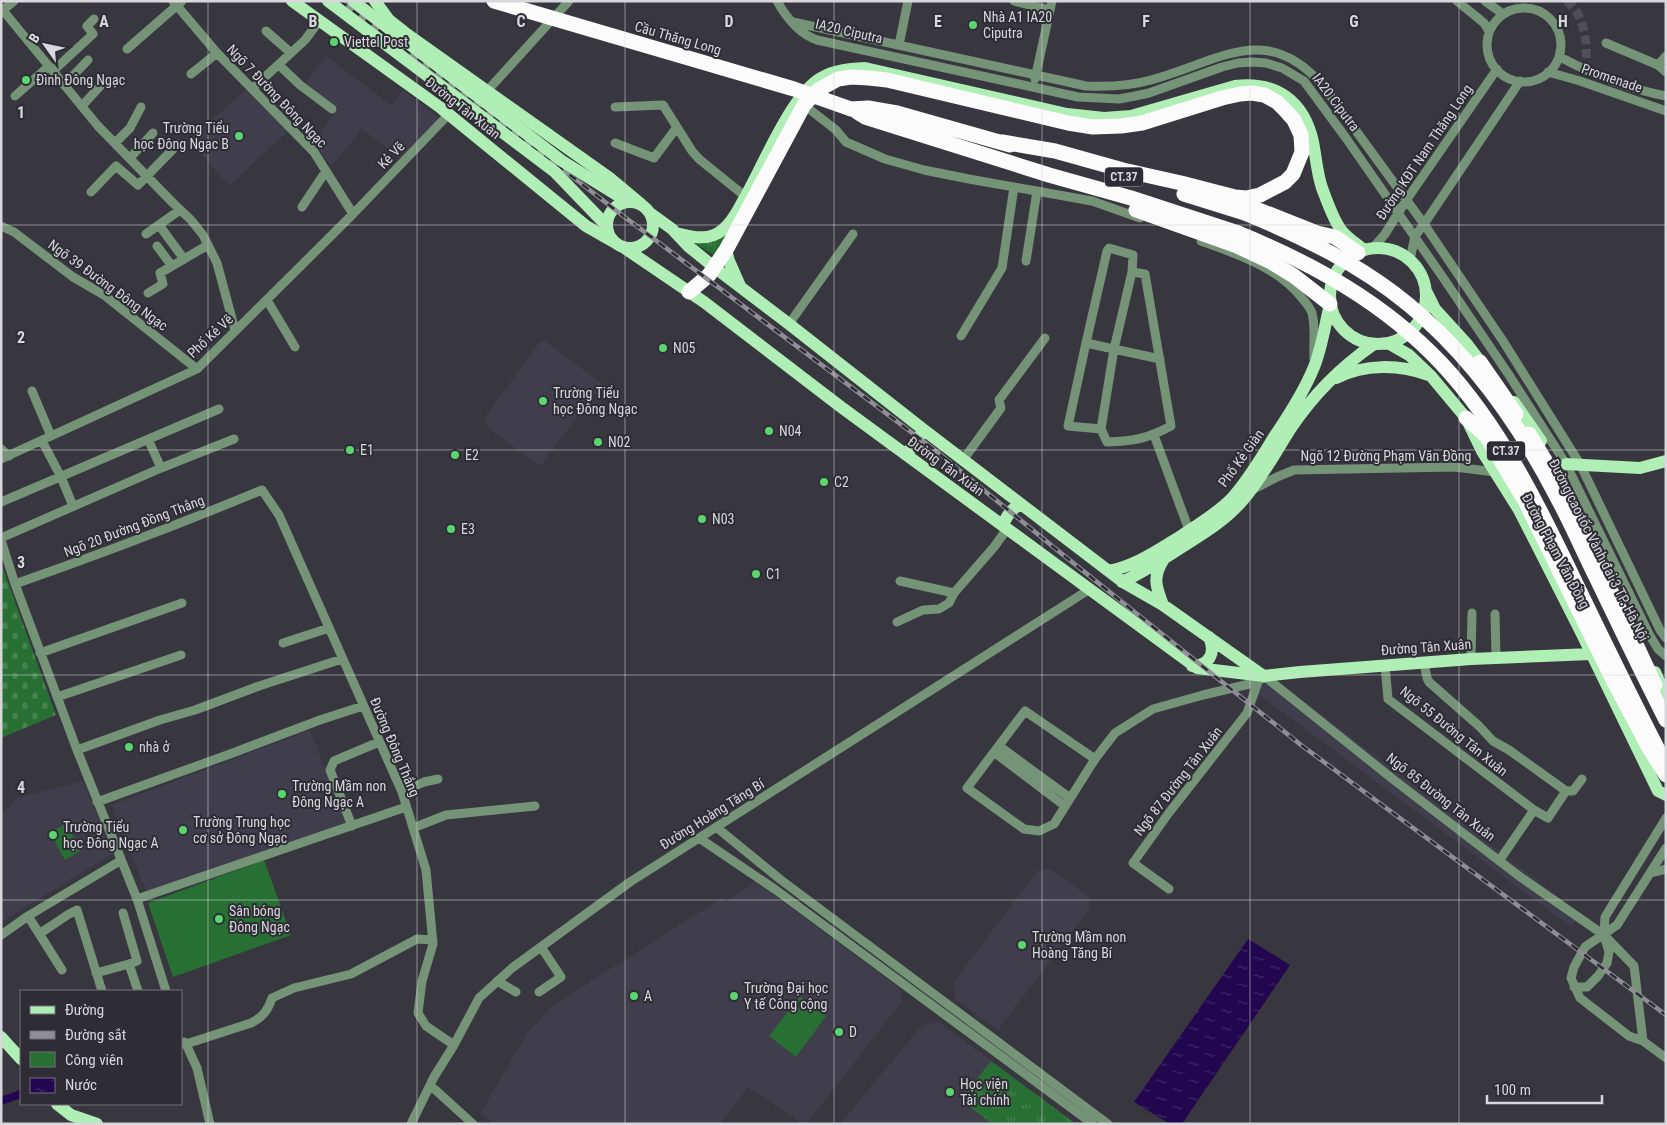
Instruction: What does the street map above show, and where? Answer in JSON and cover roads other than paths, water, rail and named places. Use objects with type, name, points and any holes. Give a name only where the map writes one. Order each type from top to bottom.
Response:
[{"type":"highway","name":"Cầu Thăng Long","points":[[494,1],[794,89],[851,109],[864,117],[1049,175]]},
{"type":"highway","points":[[689,292],[703,281],[726,250],[804,105],[818,90],[838,79],[852,77],[887,80],[1068,123],[1093,127],[1142,123],[1240,94],[1252,93],[1264,95],[1277,102],[1294,120],[1301,135],[1302,152],[1293,174],[1285,182],[1260,195],[1246,198],[1123,170],[1055,151],[1002,142]]},
{"type":"highway","name":"Cầu Thăng Long","points":[[851,109],[868,108],[897,113],[1002,142]]},
{"type":"highway","name":"Đường cao tốc Vành đai 3 TP. Hà Nội","points":[[1002,142],[1180,192],[1246,213],[1344,259],[1410,306],[1436,329],[1484,383],[1525,442],[1558,499],[1666,721]]},
{"type":"highway","points":[[1049,175],[1186,229],[1237,246],[1271,262],[1294,276],[1330,304]]},
{"type":"highway","name":"CT.37","points":[[1049,175],[1131,198],[1238,232],[1276,248],[1323,272],[1373,304],[1430,353],[1457,382],[1487,421],[1524,481],[1666,765]]},
{"type":"highway","points":[[1216,192],[1317,233],[1335,237],[1365,251]]},
{"type":"highway","points":[[1480,362],[1542,454],[1566,495],[1645,661],[1666,710]]},
{"type":"highway","points":[[1466,418],[1486,436],[1525,501],[1552,552],[1612,678],[1666,776]]},
{"type":"main road","name":"Đường Tân Xuân","points":[[292,1],[449,114],[586,226],[619,245],[689,292],[1192,666],[1261,679],[1385,665],[1496,657],[1591,654]]},
{"type":"main road","points":[[328,1],[555,172],[606,225]]},
{"type":"main road","points":[[353,1],[562,161],[628,202],[645,208],[653,225],[650,236],[636,248],[619,245],[608,234],[606,225],[613,209],[622,203],[628,202]]},
{"type":"main road","name":"Đường Tân Xuân","points":[[375,1],[389,20],[408,35],[612,178],[714,268],[1020,504],[1122,582],[1163,605],[1210,637],[1261,679]]},
{"type":"main road","points":[[391,72],[408,35]]},
{"type":"main road","points":[[391,72],[419,43]]},
{"type":"main road","points":[[676,233],[701,237],[714,235],[725,228],[746,197],[800,98],[810,86],[830,74],[843,70],[865,68],[1067,114],[1097,118],[1131,116],[1235,86],[1251,84],[1279,92],[1291,100],[1308,124],[1321,186],[1341,230],[1365,251]]},
{"type":"main road","points":[[1384,248],[1392,250],[1410,260],[1422,278],[1426,291],[1421,317],[1414,328],[1388,343],[1374,344],[1359,341],[1345,332],[1336,320],[1330,304],[1330,290],[1334,277],[1342,265],[1365,251],[1384,248]]},
{"type":"main road","points":[[726,250],[729,261],[742,288]]},
{"type":"main road","name":"Đường Phạm Văn Đồng","points":[[1426,291],[1435,309],[1466,343],[1522,412],[1548,452],[1571,492],[1666,697]]},
{"type":"main road","name":"Phố Kẻ Giàn","points":[[1122,582],[1164,559],[1217,524],[1229,515],[1251,490],[1260,468],[1314,367],[1323,339],[1330,304]]},
{"type":"main road","name":"Đường Phạm Văn Đồng","points":[[1388,343],[1409,355],[1431,376],[1466,418],[1494,472],[1519,510],[1658,791],[1666,795]]},
{"type":"main road","name":"Phố Kẻ Giàn","points":[[1109,571],[1139,561],[1190,530],[1223,506],[1260,468],[1327,383],[1374,344]]},
{"type":"main road","name":"Đường Phạm Văn Đồng","points":[[1480,362],[1498,398],[1537,457],[1560,497],[1666,721]]},
{"type":"main road","points":[[1327,383],[1355,371],[1391,366],[1418,371],[1431,376]]},
{"type":"main road","points":[[1466,418],[1488,432],[1526,496],[1666,771]]},
{"type":"main road","points":[[906,455],[924,430]]},
{"type":"main road","points":[[1566,464],[1640,468],[1666,461]]},
{"type":"main road","points":[[1005,527],[1008,514],[1020,504]]},
{"type":"main road","points":[[1163,605],[1155,580],[1158,568],[1164,559]]},
{"type":"main road","points":[[1192,666],[1202,664],[1210,657],[1213,648],[1210,637]]},
{"type":"main road","points":[[1,1037],[20,1058]]},
{"type":"main road","points":[[58,1105],[71,1114],[97,1124]]},
{"type":"street","points":[[14,1],[2,9],[82,106],[115,143],[191,220],[203,235],[217,263],[235,330]]},
{"type":"street","points":[[518,1],[558,13]]},
{"type":"street","points":[[487,91],[569,1]]},
{"type":"street","points":[[777,1],[793,22]]},
{"type":"street","points":[[899,45],[908,1]]},
{"type":"street","points":[[1014,1],[1051,6],[1034,87]]},
{"type":"street","points":[[1457,1],[1484,23],[1489,31]]},
{"type":"street","points":[[1485,1],[1502,14]]},
{"type":"street","points":[[127,49],[177,2]]},
{"type":"street","name":"Ngõ 7 Đường Đông Ngạc","points":[[177,2],[217,53],[314,152],[353,214]]},
{"type":"street","points":[[1560,52],[1557,60],[1548,72],[1532,81],[1507,78],[1489,58],[1487,48],[1489,31],[1502,14],[1523,8],[1534,9],[1544,14],[1558,30],[1560,41],[1560,52],[1560,57],[1586,70],[1648,92],[1666,96]]},
{"type":"street","points":[[15,96],[94,34],[87,26],[94,19]]},
{"type":"street","points":[[252,89],[305,40],[319,20]]},
{"type":"street","name":"IA20 Ciputra","points":[[793,22],[1086,86],[1120,85],[1152,80],[1235,51],[1251,50],[1278,53],[1302,64],[1313,73],[1424,224]]},
{"type":"street","name":"IA20 Ciputra","points":[[793,22],[807,36],[817,40],[1078,97],[1119,99],[1149,93],[1238,63],[1266,63],[1282,68],[1304,81],[1398,212]]},
{"type":"street","points":[[266,31],[291,54]]},
{"type":"street","points":[[1606,43],[1658,65],[1666,72]]},
{"type":"street","points":[[190,74],[217,53]]},
{"type":"street","points":[[1658,65],[1666,56]]},
{"type":"street","points":[[64,85],[88,60]]},
{"type":"street","points":[[279,65],[300,85],[332,109]]},
{"type":"street","name":"Đường KĐT Nam Thăng Long","points":[[1365,251],[1386,234],[1406,200],[1497,69]]},
{"type":"street","name":"Promenade","points":[[1548,72],[1666,111]]},
{"type":"street","points":[[1410,260],[1414,236],[1520,81]]},
{"type":"street","points":[[82,106],[102,84]]},
{"type":"street","points":[[615,107],[663,104],[699,159],[746,197]]},
{"type":"street","points":[[804,105],[836,130],[846,142],[885,159],[924,170],[1092,202],[1233,253],[1278,275],[1294,288],[1311,312],[1315,330],[1313,346],[1314,367]]},
{"type":"street","points":[[115,143],[130,128],[140,107]]},
{"type":"street","name":"Kẻ Vẽ","points":[[353,214],[449,114]]},
{"type":"street","points":[[615,143],[654,158],[677,127]]},
{"type":"street","points":[[130,158],[153,133]]},
{"type":"street","points":[[91,192],[116,166],[138,185],[148,177],[178,144]]},
{"type":"street","points":[[302,207],[326,171]]},
{"type":"street","points":[[961,336],[1002,268],[1014,187]]},
{"type":"street","points":[[1026,261],[1037,191]]},
{"type":"street","points":[[146,234],[180,210]]},
{"type":"street","points":[[1398,212],[1509,375],[1566,464],[1649,634],[1658,649],[1666,656]]},
{"type":"street","name":"Phố Kẻ Vẽ","points":[[5,458],[197,369],[353,214]]},
{"type":"street","points":[[1424,224],[1503,341],[1580,464],[1660,630],[1666,638]]},
{"type":"street","points":[[159,225],[184,258]]},
{"type":"street","name":"Ngõ 39 Đường Đông Ngạc","points":[[1,226],[14,232],[73,277],[104,295],[197,369]]},
{"type":"street","points":[[789,324],[853,234]]},
{"type":"street","points":[[156,246],[172,266]]},
{"type":"street","points":[[148,293],[163,284],[160,273],[208,246]]},
{"type":"street","points":[[1101,429],[1068,426],[1109,248],[1133,255],[1132,272],[1114,349],[1101,429],[1107,442],[1134,441],[1154,435],[1171,426],[1145,274],[1132,272]]},
{"type":"street","points":[[268,300],[295,348]]},
{"type":"street","points":[[1311,312],[1330,304]]},
{"type":"street","points":[[963,460],[1001,408],[999,400],[1045,338]]},
{"type":"street","points":[[1086,343],[1160,359]]},
{"type":"street","points":[[32,391],[46,439],[73,506]]},
{"type":"street","points":[[1,502],[219,409]]},
{"type":"street","points":[[1154,435],[1190,530]]},
{"type":"street","points":[[166,990],[137,900],[120,861],[40,653],[1,539],[161,468],[234,439]]},
{"type":"street","points":[[148,440],[161,468]]},
{"type":"street","points":[[1,449],[5,458]]},
{"type":"street","name":"Ngõ 12 Đường Phạm Văn Đồng","points":[[1251,490],[1277,476],[1294,470],[1455,467],[1494,472]]},
{"type":"street","name":"Ngõ 20 Đường Đồng Thắng","points":[[15,584],[179,525],[262,490]]},
{"type":"street","name":"Đường Đông Thắng","points":[[262,490],[279,515],[402,792],[426,870],[433,940],[422,981],[418,1013],[426,1026],[454,1045]]},
{"type":"street","points":[[897,622],[923,610],[939,609],[949,603],[954,593],[994,547],[1005,527]]},
{"type":"street","points":[[900,580],[954,593]]},
{"type":"street","name":"Đường Hoàng Tăng Bí","points":[[410,1124],[479,998],[497,981],[630,882],[1090,589]]},
{"type":"street","points":[[40,653],[182,603]]},
{"type":"street","points":[[1471,659],[1472,613]]},
{"type":"street","points":[[1495,614],[1496,657]]},
{"type":"street","points":[[283,643],[329,628]]},
{"type":"street","points":[[57,697],[181,655]]},
{"type":"street","points":[[77,750],[342,659]]},
{"type":"street","points":[[1424,663],[1426,678],[1429,682],[1479,726],[1493,741],[1509,750],[1566,791],[1574,791],[1582,779]]},
{"type":"street","name":"Ngõ 55 Đường Tân Xuân","points":[[1385,665],[1388,699],[1534,810]]},
{"type":"street","points":[[1095,759],[1025,711],[967,788],[1024,829],[1039,831],[1054,824],[1095,759],[1115,733],[1153,709],[1261,679]]},
{"type":"street","name":"Ngõ 85 Đường Tân Xuân","points":[[1261,679],[1499,860],[1604,935],[1634,966],[1643,1041]]},
{"type":"street","name":"Ngõ 87 Đường Tân Xuân","points":[[1169,889],[1133,863],[1168,814],[1248,713],[1261,679]]},
{"type":"street","points":[[97,802],[363,706]]},
{"type":"street","points":[[352,826],[330,770],[334,761],[380,742]]},
{"type":"street","points":[[997,749],[1068,802]]},
{"type":"street","points":[[402,792],[424,782],[438,779]]},
{"type":"street","points":[[1499,860],[1534,810],[1548,818],[1566,791]]},
{"type":"street","points":[[412,828],[446,815],[535,806]]},
{"type":"street","points":[[137,900],[406,807]]},
{"type":"street","points":[[1574,987],[1587,987],[1607,963],[1609,952],[1604,935],[1605,918],[1666,818]]},
{"type":"street","points":[[716,828],[802,896],[1108,1124]]},
{"type":"street","points":[[699,838],[776,890],[1093,1124]]},
{"type":"street","points":[[1649,845],[1665,853],[1617,925],[1585,947],[1574,967],[1572,978],[1580,998],[1630,1036],[1643,1041],[1666,1058]]},
{"type":"street","points":[[1,935],[28,916],[120,861]]},
{"type":"street","points":[[1651,873],[1666,869]]},
{"type":"street","points":[[40,934],[77,910],[102,990]]},
{"type":"street","points":[[96,973],[137,961],[123,913]]},
{"type":"street","points":[[28,916],[62,970]]},
{"type":"street","points":[[210,1124],[197,1068],[185,1043],[260,1019],[272,998],[294,988],[351,974],[417,939],[433,940]]},
{"type":"street","points":[[539,992],[561,977],[541,947]]},
{"type":"street","points":[[129,964],[138,990]]},
{"type":"street","points":[[497,981],[516,992]]},
{"type":"street","points":[[430,1085],[473,1124]]},
{"type":"water","points":[[1248,939],[1290,965],[1182,1124],[1170,1124],[1134,1102]]},
{"type":"waterway","points":[[1,1101],[20,1094]]},
{"type":"tunnel","points":[[1566,1],[1573,7],[1582,23],[1586,42],[1586,70]]},
{"type":"railway","points":[[340,1],[931,447],[1301,745],[1666,1015]]},
{"type":"place","name":"Nhà A1 IA20 Ciputra","points":[[973,25]]},
{"type":"place","name":"Viettel Post","points":[[334,42]]},
{"type":"place","name":"Đình Đông Ngạc","points":[[26,80]]},
{"type":"place","name":"Trường Tiểu học Đông Ngạc B","points":[[239,136]]},
{"type":"place","name":"N05","points":[[663,348]]},
{"type":"place","name":"Trường Tiểu học Đông Ngạc","points":[[543,401]]},
{"type":"place","name":"N04","points":[[769,431]]},
{"type":"place","name":"N02","points":[[598,442]]},
{"type":"place","name":"E1","points":[[350,450]]},
{"type":"place","name":"E2","points":[[455,455]]},
{"type":"place","name":"C2","points":[[824,482]]},
{"type":"place","name":"N03","points":[[702,519]]},
{"type":"place","name":"E3","points":[[451,529]]},
{"type":"place","name":"C1","points":[[756,574]]},
{"type":"place","name":"nhà ở","points":[[129,747]]},
{"type":"place","name":"Trường Mầm non Đông Ngạc A","points":[[282,794]]},
{"type":"place","name":"Trường Trung học cơ sở Đông Ngạc","points":[[183,830]]},
{"type":"place","name":"Trường Tiểu học Đông Ngạc A","points":[[53,835]]},
{"type":"place","name":"Sân bóng Đông Ngạc","points":[[219,919]]},
{"type":"place","name":"Trường Mầm non Hoàng Tăng Bí","points":[[1022,945]]},
{"type":"place","name":"A","points":[[634,996]]},
{"type":"place","name":"Trường Đại học Y tế Công cộng","points":[[734,996]]},
{"type":"place","name":"D","points":[[839,1032]]},
{"type":"place","name":"Học viện Tài chính","points":[[950,1092]]}]
